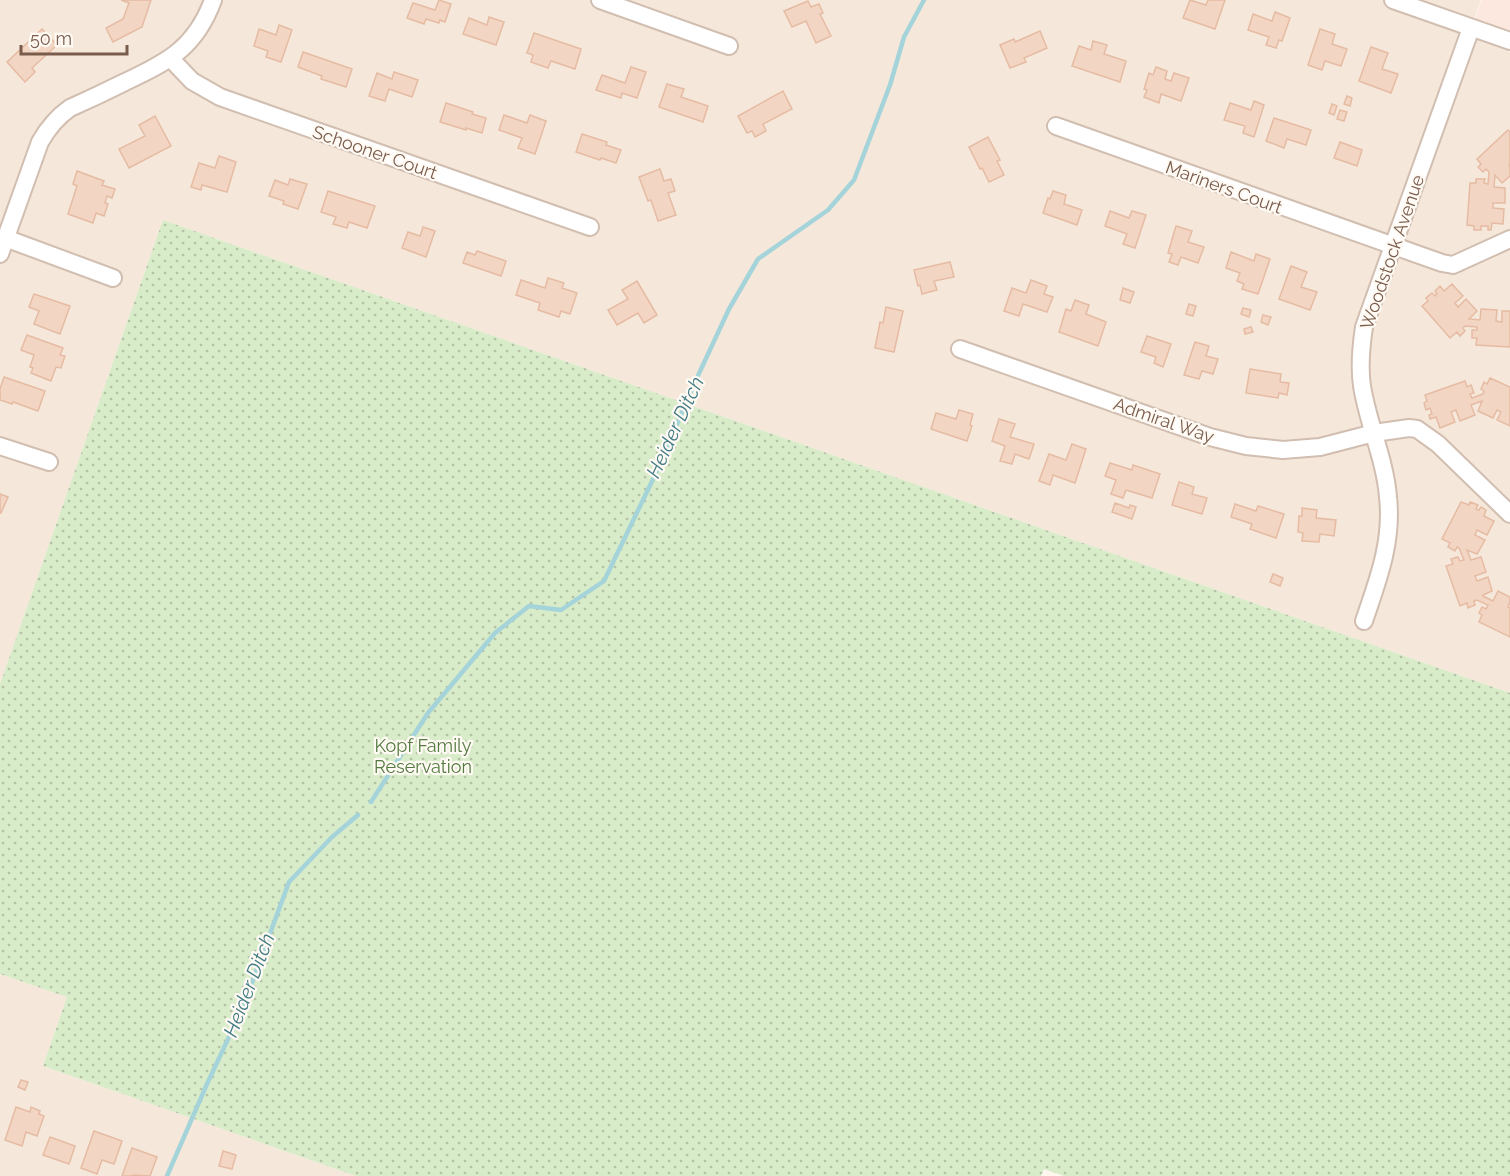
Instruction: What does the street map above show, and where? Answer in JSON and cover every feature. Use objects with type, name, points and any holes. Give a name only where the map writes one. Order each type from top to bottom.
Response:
[{"type":"street","points":[[113,278],[3,246],[40,141],[46,130],[70,108],[171,59],[193,38],[209,12],[213,0]]},
{"type":"street","points":[[600,0],[729,45]]},
{"type":"street","points":[[1393,0],[1510,42]]},
{"type":"street","name":"Woodstock Avenue","points":[[1364,621],[1384,561],[1389,529],[1389,504],[1386,480],[1362,386],[1360,351],[1364,327],[1471,28]]},
{"type":"street","name":"Schooner Court","points":[[171,59],[192,81],[220,97],[590,227]]},
{"type":"street","name":"Mariners Court","points":[[1056,126],[1442,263],[1453,265],[1510,239]]},
{"type":"street","name":"Admiral Way","points":[[960,349],[1210,437],[1246,446],[1283,450],[1301,449],[1374,433],[1417,429],[1438,444],[1510,514]]},
{"type":"street","points":[[0,446],[48,462]]},
{"type":"shaded area","points":[[0,0],[1481,0],[1468,37],[1510,52],[1510,693],[163,220],[0,684]]},
{"type":"shaded area","points":[[1482,0],[1510,0],[1510,32],[1475,19]]},
{"type":"shaded area","points":[[0,974],[67,997],[43,1066],[356,1176],[0,1176]]},
{"type":"green space","name":"Kopf Family Reservation","points":[[163,220],[1510,693],[1510,1176],[1064,1176],[1044,1169],[1041,1176],[356,1176],[43,1066],[67,997],[0,974],[0,684]]},
{"type":"building","points":[[121,0],[151,0],[142,27],[113,42],[106,28],[123,19],[129,3]]},
{"type":"building","points":[[439,0],[451,4],[445,22],[440,20],[439,23],[426,19],[424,24],[407,18],[413,3],[435,10]]},
{"type":"building","points":[[1190,0],[1206,5],[1208,0],[1225,0],[1215,29],[1183,18]]},
{"type":"building","points":[[808,1],[811,7],[819,4],[823,13],[820,14],[831,36],[816,43],[806,21],[792,27],[784,11]]},
{"type":"building","points":[[1275,12],[1290,18],[1282,41],[1279,40],[1276,48],[1266,45],[1269,37],[1248,30],[1253,14],[1272,21]]},
{"type":"building","points":[[489,17],[504,22],[496,45],[463,34],[469,18],[487,25]]},
{"type":"building","points":[[279,25],[292,30],[281,62],[266,57],[268,51],[254,46],[259,29],[276,35]]},
{"type":"building","points":[[42,29],[57,45],[32,68],[35,72],[25,82],[7,62]]},
{"type":"building","points":[[1320,29],[1335,34],[1332,44],[1347,49],[1341,66],[1325,61],[1322,70],[1308,65]]},
{"type":"building","points":[[1040,31],[1047,48],[1024,58],[1026,62],[1010,68],[1000,45],[1014,39],[1015,42]]},
{"type":"building","points":[[534,33],[581,49],[575,69],[551,61],[548,68],[531,62],[533,55],[527,53]]},
{"type":"building","points":[[1093,41],[1107,45],[1104,54],[1126,61],[1120,82],[1072,66],[1079,46],[1091,50]]},
{"type":"building","points":[[1371,47],[1388,53],[1382,69],[1398,74],[1391,93],[1359,81]]},
{"type":"building","points":[[303,52],[352,69],[346,87],[321,79],[322,76],[298,67]]},
{"type":"building","points":[[631,67],[646,72],[637,98],[622,93],[621,98],[596,90],[602,75],[625,83]]},
{"type":"building","points":[[1156,67],[1167,71],[1165,79],[1171,81],[1174,73],[1189,78],[1181,101],[1161,94],[1159,103],[1144,97],[1149,73],[1153,75]]},
{"type":"building","points":[[394,72],[418,80],[412,97],[389,89],[385,101],[369,96],[377,73],[392,79]]},
{"type":"building","points":[[667,84],[684,89],[681,97],[708,106],[703,122],[659,107]]},
{"type":"building","points":[[783,91],[792,109],[763,124],[766,131],[755,137],[752,131],[747,133],[738,116]]},
{"type":"building","points":[[1347,96],[1352,98],[1350,106],[1344,104]]},
{"type":"building","points":[[1254,101],[1264,105],[1254,137],[1243,133],[1245,126],[1224,120],[1230,103],[1251,110]]},
{"type":"building","points":[[446,103],[486,118],[482,133],[440,122]]},
{"type":"building","points":[[1332,104],[1337,106],[1334,115],[1329,113]]},
{"type":"building","points":[[1340,110],[1347,112],[1344,121],[1337,119]]},
{"type":"building","points":[[504,115],[527,123],[530,115],[546,121],[535,154],[518,148],[522,138],[499,130]]},
{"type":"building","points":[[155,116],[171,146],[129,168],[119,149],[145,136],[139,125]]},
{"type":"building","points":[[1274,118],[1311,130],[1306,145],[1287,139],[1284,148],[1266,141]]},
{"type":"building","points":[[1508,130],[1510,132],[1510,176],[1502,183],[1495,175],[1494,187],[1505,188],[1505,203],[1493,203],[1493,208],[1504,209],[1503,224],[1492,223],[1491,230],[1488,230],[1488,226],[1481,226],[1481,230],[1474,230],[1474,226],[1467,225],[1470,183],[1476,183],[1476,179],[1485,179],[1484,183],[1488,184],[1489,172],[1486,169],[1483,172],[1478,167],[1481,164],[1477,159]]},
{"type":"building","points":[[582,134],[607,142],[606,145],[621,150],[616,163],[576,152]]},
{"type":"building","points":[[988,137],[1000,160],[997,161],[1004,175],[989,182],[969,147]]},
{"type":"building","points":[[1340,142],[1362,150],[1357,166],[1334,158]]},
{"type":"building","points":[[219,156],[236,162],[227,192],[202,185],[201,190],[191,187],[199,163],[215,168]]},
{"type":"building","points":[[660,169],[664,181],[671,179],[675,191],[668,193],[676,215],[658,221],[651,200],[648,201],[639,177]]},
{"type":"building","points":[[77,171],[104,181],[102,185],[115,189],[112,198],[107,196],[105,203],[108,204],[104,216],[96,213],[93,223],[68,214],[77,186],[73,184]]},
{"type":"building","points":[[290,179],[307,184],[298,209],[269,196],[275,180],[288,185]]},
{"type":"building","points":[[328,191],[375,206],[367,228],[349,222],[347,228],[333,224],[336,217],[321,212]]},
{"type":"building","points":[[1053,191],[1066,195],[1064,204],[1082,210],[1077,225],[1043,213]]},
{"type":"building","points":[[1110,211],[1129,218],[1132,211],[1146,215],[1135,248],[1123,244],[1127,234],[1105,226]]},
{"type":"building","points":[[1176,226],[1192,231],[1188,242],[1204,247],[1198,263],[1181,257],[1178,265],[1169,262],[1172,254],[1168,253]]},
{"type":"building","points":[[423,227],[435,231],[426,257],[402,248],[408,232],[420,236]]},
{"type":"building","points":[[477,251],[506,261],[501,276],[463,263],[467,252],[475,255]]},
{"type":"building","points":[[1231,252],[1254,261],[1256,254],[1270,259],[1258,294],[1242,289],[1244,284],[1237,281],[1240,273],[1226,268]]},
{"type":"building","points":[[950,262],[954,277],[934,281],[937,290],[922,294],[914,270]]},
{"type":"building","points":[[1291,266],[1307,272],[1301,287],[1317,292],[1310,310],[1279,299]]},
{"type":"building","points":[[548,278],[564,283],[562,288],[577,293],[570,314],[561,311],[559,317],[538,310],[540,303],[516,295],[521,280],[545,288]]},
{"type":"building","points":[[1031,280],[1047,286],[1044,294],[1053,297],[1047,312],[1023,304],[1019,316],[1004,311],[1012,288],[1026,293]]},
{"type":"building","points":[[637,281],[657,315],[644,323],[638,313],[617,325],[608,310],[628,299],[622,290]]},
{"type":"building","points":[[1452,284],[1463,296],[1455,303],[1458,307],[1466,299],[1477,311],[1469,319],[1480,320],[1481,309],[1497,310],[1496,321],[1502,322],[1502,311],[1510,311],[1510,347],[1476,345],[1477,338],[1472,338],[1472,330],[1477,330],[1477,327],[1465,326],[1463,328],[1465,331],[1460,336],[1457,332],[1450,338],[1422,306],[1432,293],[1435,296],[1437,294],[1435,291],[1440,286],[1444,291]]},
{"type":"building","points":[[1123,288],[1134,292],[1130,303],[1120,300]]},
{"type":"building","points":[[34,294],[70,306],[60,334],[34,324],[39,311],[29,307]]},
{"type":"building","points":[[1075,300],[1089,305],[1086,314],[1106,322],[1098,346],[1059,332],[1066,309],[1071,311]]},
{"type":"building","points":[[1189,304],[1196,306],[1193,316],[1186,314]]},
{"type":"building","points":[[886,307],[903,311],[894,352],[875,348],[880,322],[883,323]]},
{"type":"building","points":[[1243,308],[1251,310],[1249,317],[1241,314]]},
{"type":"building","points":[[1263,315],[1271,317],[1268,325],[1261,322]]},
{"type":"building","points":[[1251,327],[1253,332],[1245,334],[1244,329]]},
{"type":"building","points":[[27,335],[63,348],[60,355],[65,356],[61,368],[56,367],[51,381],[31,373],[33,368],[30,367],[34,355],[21,350]]},
{"type":"building","points":[[1147,336],[1171,344],[1163,367],[1154,363],[1156,357],[1141,352]]},
{"type":"building","points":[[1195,342],[1209,346],[1206,356],[1218,359],[1213,374],[1202,371],[1199,379],[1184,375]]},
{"type":"building","points":[[1250,369],[1281,374],[1280,382],[1289,383],[1287,395],[1279,393],[1278,398],[1246,393]]},
{"type":"building","points":[[4,377],[45,391],[38,411],[0,400],[0,389]]},
{"type":"building","points":[[1490,378],[1510,387],[1510,426],[1497,420],[1501,412],[1497,410],[1493,418],[1478,411],[1482,401],[1471,405],[1475,415],[1460,421],[1456,410],[1451,412],[1455,422],[1440,428],[1436,417],[1430,419],[1429,415],[1432,414],[1430,408],[1426,410],[1425,395],[1465,381],[1467,387],[1471,385],[1474,393],[1470,394],[1472,398],[1483,394],[1484,391],[1481,389],[1484,382],[1487,384]]},
{"type":"building","points":[[959,410],[973,414],[967,441],[931,429],[936,413],[956,419]]},
{"type":"building","points":[[999,419],[1015,424],[1010,437],[1034,444],[1029,459],[1015,454],[1012,464],[1000,461],[1005,446],[992,441]]},
{"type":"building","points":[[1072,444],[1086,449],[1075,483],[1053,475],[1050,485],[1039,481],[1049,454],[1066,460]]},
{"type":"building","points":[[1110,463],[1132,470],[1133,465],[1160,474],[1152,498],[1126,490],[1123,498],[1111,494],[1116,480],[1105,476]]},
{"type":"building","points":[[1179,482],[1194,487],[1192,494],[1207,498],[1202,514],[1172,505]]},
{"type":"building","points":[[0,494],[8,497],[1,513],[0,513]]},
{"type":"building","points":[[1461,502],[1478,505],[1476,509],[1479,510],[1481,507],[1486,510],[1484,516],[1494,521],[1487,535],[1477,530],[1475,535],[1485,540],[1477,554],[1467,550],[1471,560],[1481,557],[1486,572],[1475,576],[1477,581],[1488,577],[1492,591],[1483,596],[1493,601],[1498,591],[1510,597],[1508,607],[1510,608],[1510,637],[1479,622],[1482,607],[1486,609],[1488,605],[1477,600],[1474,601],[1475,605],[1468,608],[1467,603],[1460,606],[1446,566],[1453,564],[1451,559],[1458,557],[1460,561],[1464,560],[1459,548],[1457,547],[1455,551],[1448,547],[1450,543],[1442,539]]},
{"type":"building","points":[[1115,503],[1129,508],[1130,505],[1136,507],[1132,519],[1112,512]]},
{"type":"building","points":[[1235,504],[1256,511],[1258,506],[1284,514],[1276,538],[1250,529],[1252,524],[1231,517]]},
{"type":"building","points":[[1302,508],[1317,510],[1316,518],[1336,520],[1334,536],[1320,534],[1319,542],[1302,541],[1303,533],[1298,532]]},
{"type":"building","points":[[1273,574],[1283,578],[1280,586],[1270,582]]},
{"type":"building","points":[[21,1080],[28,1082],[25,1090],[18,1087]]},
{"type":"building","points":[[16,1107],[30,1112],[31,1107],[40,1111],[39,1114],[44,1116],[37,1136],[26,1132],[22,1146],[5,1140]]},
{"type":"building","points":[[94,1131],[122,1141],[114,1164],[102,1160],[97,1174],[81,1168]]},
{"type":"building","points":[[50,1137],[75,1146],[69,1164],[43,1155]]},
{"type":"building","points":[[132,1148],[157,1157],[150,1176],[122,1176]]},
{"type":"building","points":[[223,1151],[236,1155],[232,1169],[219,1166]]},
{"type":"waterway","name":"Heider Ditch","points":[[371,802],[428,713],[495,633],[529,606],[561,610],[604,581],[656,473],[729,309],[758,259],[828,210],[854,180],[890,85],[904,37],[924,0]]},
{"type":"waterway","name":"Heider Ditch","points":[[167,1176],[243,1007],[289,882],[332,837],[358,815]]}]
